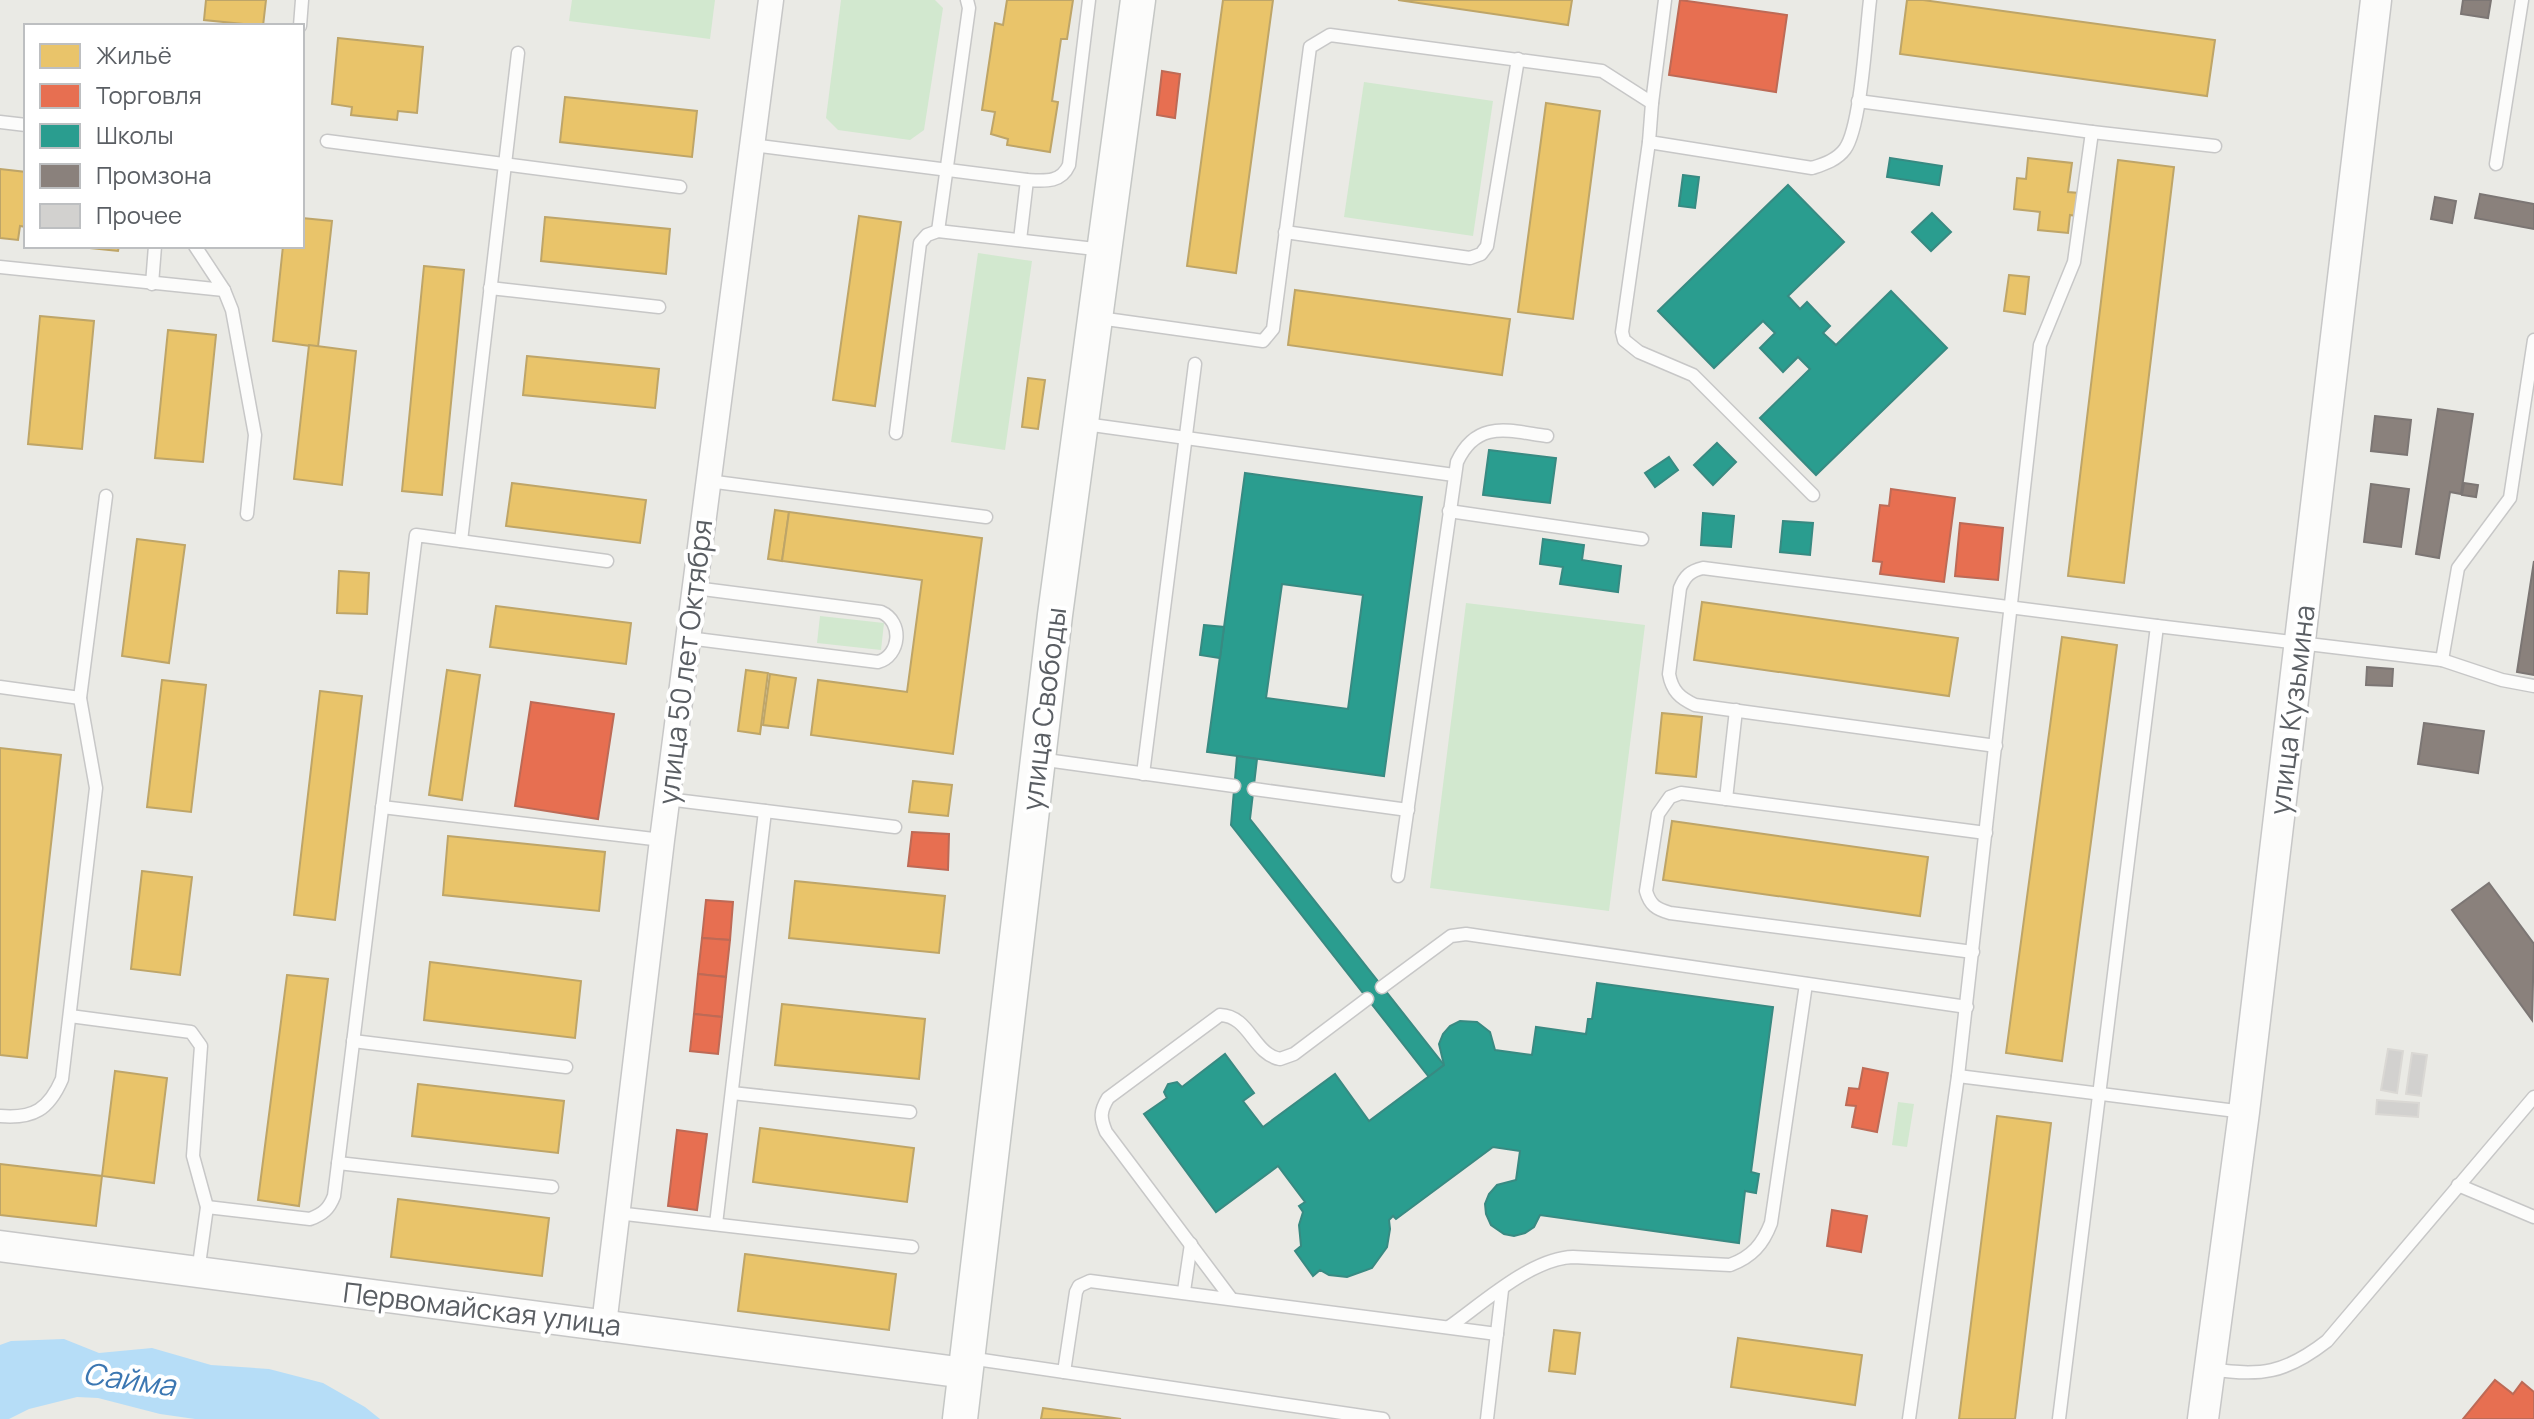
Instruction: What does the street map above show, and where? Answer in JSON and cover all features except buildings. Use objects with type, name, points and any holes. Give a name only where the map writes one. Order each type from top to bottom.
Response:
[{"type":"main road","name":"улица Свободы","points":[[960,1419],[1037,759],[1138,0]]},
{"type":"street","name":"улица 50 лет Октября","points":[[604,1325],[667,799],[771,0]]},
{"type":"street","name":"улица Кузьмина","points":[[2203,1419],[2244,1112],[2376,0]]},
{"type":"street","name":"Первомайская улица","points":[[0,1246],[604,1325],[965,1365]]},
{"type":"lane","points":[[300,24],[302,0]]},
{"type":"lane","points":[[938,231],[969,8],[967,0]]},
{"type":"lane","points":[[752,145],[1027,180],[1058,179],[1069,165],[1089,0]]},
{"type":"lane","points":[[1665,0],[1622,332],[1624,340],[1639,352],[1693,375],[1813,495]]},
{"type":"lane","points":[[1649,142],[1812,168],[1831,161],[1843,153],[1854,130],[1870,0]]},
{"type":"lane","points":[[2496,164],[2522,0]]},
{"type":"lane","points":[[1096,318],[1263,341],[1273,329],[1310,47],[1330,35],[1602,71],[1652,103]]},
{"type":"lane","points":[[461,541],[518,53]]},
{"type":"lane","points":[[1285,232],[1470,258],[1481,254],[1487,246],[1518,59]]},
{"type":"lane","points":[[1858,101],[2215,146]]},
{"type":"lane","points":[[0,122],[24,125]]},
{"type":"lane","points":[[1909,1419],[1967,1007],[2040,345],[2074,262],[2092,132]]},
{"type":"lane","points":[[327,141],[680,187]]},
{"type":"lane","points":[[1020,240],[1027,180]]},
{"type":"lane","points":[[896,433],[920,243],[927,235],[938,231],[1106,250]]},
{"type":"lane","points":[[152,284],[155,248]]},
{"type":"lane","points":[[196,248],[224,290],[232,310],[255,435],[247,514]]},
{"type":"lane","points":[[0,267],[224,290]]},
{"type":"lane","points":[[490,288],[659,307]]},
{"type":"lane","points":[[2442,660],[2458,568],[2510,498],[2534,340]]},
{"type":"lane","points":[[1143,774],[1195,364]]},
{"type":"lane","points":[[1081,423],[1454,475]]},
{"type":"lane","points":[[1398,876],[1454,475],[1461,452],[1484,432],[1496,430],[1547,436]]},
{"type":"lane","points":[[708,481],[986,517]]},
{"type":"lane","points":[[0,1116],[37,1113],[54,1097],[62,1079],[96,788],[80,698],[106,496]]},
{"type":"lane","points":[[1449,511],[1642,539]]},
{"type":"lane","points":[[207,1207],[310,1219],[330,1207],[334,1196],[416,535],[607,561]]},
{"type":"lane","points":[[1996,746],[1695,705],[1683,699],[1672,687],[1669,674],[1680,588],[1691,571],[1703,568],[2442,660],[2502,680],[2534,686]]},
{"type":"lane","points":[[688,638],[878,662],[887,660],[893,652],[896,626],[892,617],[881,612],[695,588]]},
{"type":"lane","points":[[2059,1419],[2157,626]]},
{"type":"lane","points":[[0,687],[80,698]]},
{"type":"lane","points":[[1726,799],[1736,710]]},
{"type":"lane","points":[[1037,759],[1234,786]]},
{"type":"lane","points":[[1254,789],[1408,810]]},
{"type":"lane","points":[[1973,952],[1658,909],[1650,903],[1646,891],[1658,814],[1662,804],[1681,793],[1986,833]]},
{"type":"lane","points":[[667,799],[895,827]]},
{"type":"lane","points":[[382,807],[662,840]]},
{"type":"lane","points":[[716,1224],[765,811]]},
{"type":"lane","points":[[1382,987],[1451,936],[1466,934],[1967,1007]]},
{"type":"lane","points":[[1449,1327],[1535,1267],[1563,1257],[1730,1265],[1744,1260],[1757,1250],[1771,1223],[1806,984]]},
{"type":"lane","points":[[1230,1297],[1106,1132],[1101,1109],[1108,1098],[1220,1015],[1237,1019],[1265,1053],[1280,1059],[1294,1054],[1367,999]]},
{"type":"lane","points":[[70,1016],[191,1032],[201,1046],[193,1156],[207,1207],[198,1272]]},
{"type":"lane","points":[[353,1041],[566,1067]]},
{"type":"lane","points":[[1958,1076],[2244,1112]]},
{"type":"lane","points":[[732,1093],[910,1112]]},
{"type":"lane","points":[[2211,1369],[2246,1375],[2264,1374],[2310,1354],[2327,1341],[2534,1097]]},
{"type":"lane","points":[[338,1163],[552,1187]]},
{"type":"lane","points":[[2458,1185],[2534,1217]]},
{"type":"lane","points":[[617,1213],[912,1247]]},
{"type":"lane","points":[[1184,1291],[1191,1244]]},
{"type":"lane","points":[[1064,1372],[1076,1292],[1090,1281],[1497,1334]]},
{"type":"lane","points":[[1487,1419],[1502,1290]]},
{"type":"lane","points":[[965,1365],[1064,1372],[1383,1419]]},
{"type":"green space","points":[[572,0],[715,0],[710,39],[569,21]]},
{"type":"green space","points":[[841,0],[935,0],[943,8],[924,130],[910,140],[838,130],[826,118]]},
{"type":"green space","points":[[1364,82],[1493,101],[1473,236],[1344,217]]},
{"type":"green space","points":[[978,253],[1032,261],[1005,450],[951,442]]},
{"type":"green space","points":[[1466,603],[1645,625],[1609,911],[1430,888]]},
{"type":"green space","points":[[820,616],[884,623],[881,650],[817,643]]},
{"type":"green space","points":[[1898,1102],[1914,1104],[1907,1147],[1892,1145]]},
{"type":"water","name":"Сайма","points":[[64,1339],[99,1353],[152,1348],[211,1365],[269,1369],[323,1383],[380,1419],[195,1419],[160,1414],[98,1398],[77,1397],[29,1409],[9,1419],[0,1419],[0,1345],[11,1341]]}]
